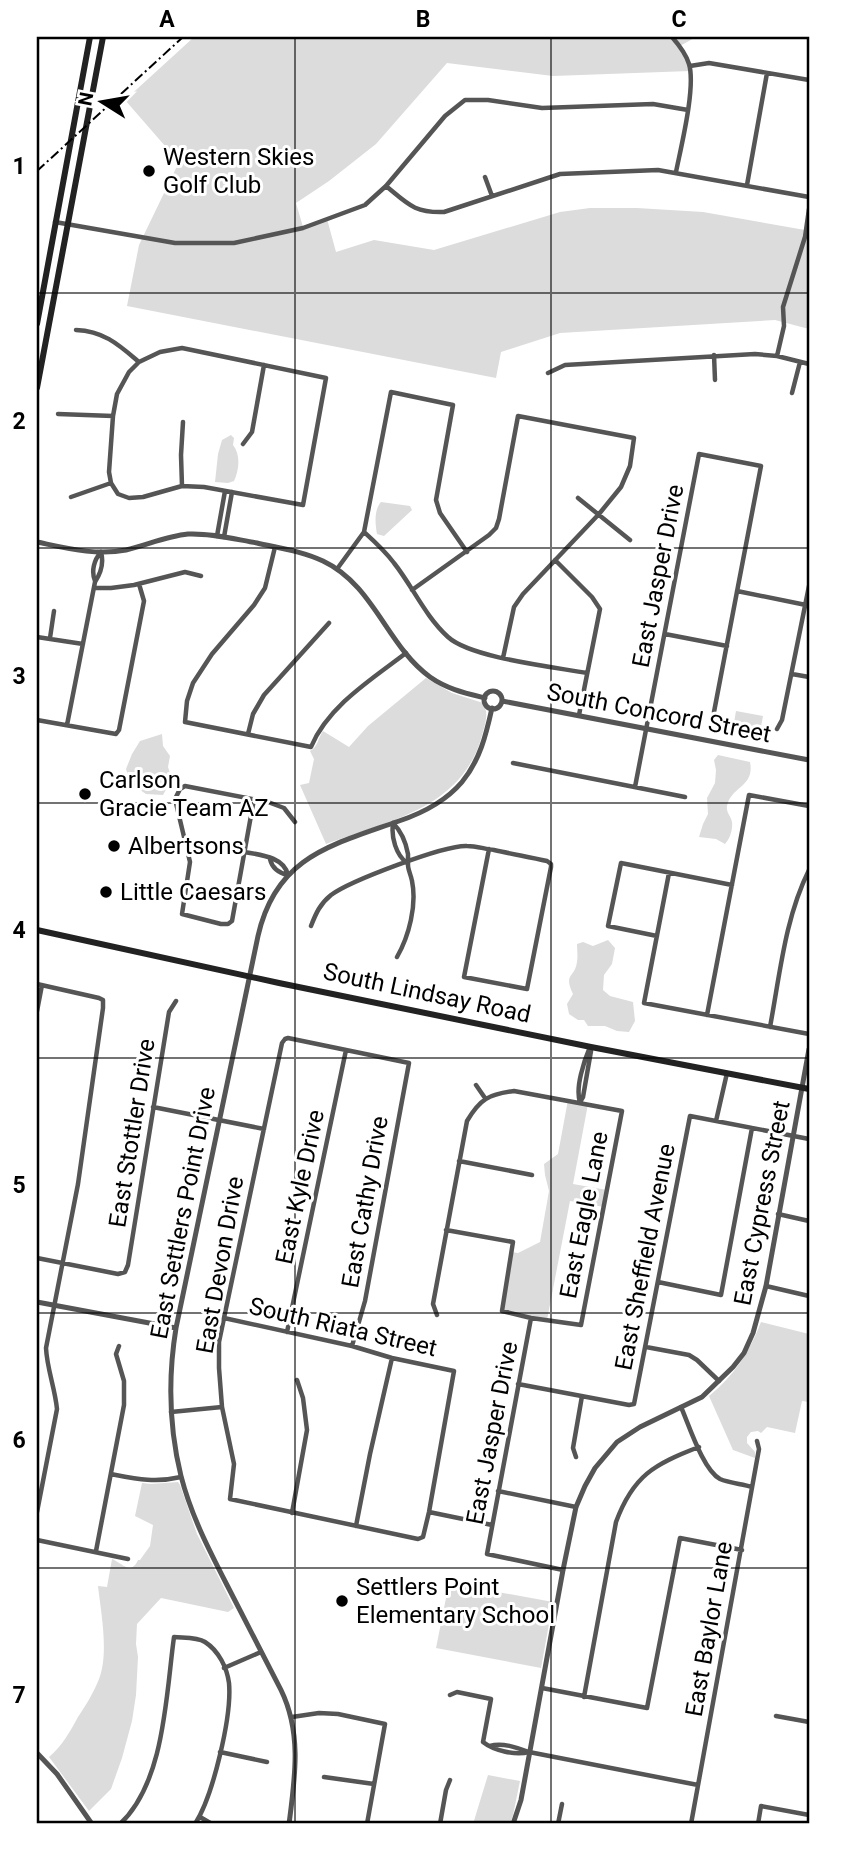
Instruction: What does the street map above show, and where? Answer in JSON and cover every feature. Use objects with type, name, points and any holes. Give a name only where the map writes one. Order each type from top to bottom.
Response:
[{"type":"main road","points":[[37,324],[89,37]]},
{"type":"main road","points":[[37,388],[102,38]]},
{"type":"main road","name":"South Lindsay Road","points":[[37,931],[805,1088]]},
{"type":"street","points":[[89,37],[102,38]]},
{"type":"street","points":[[672,37],[690,66],[688,110],[676,172]]},
{"type":"street","points":[[690,66],[709,63],[809,80]]},
{"type":"street","points":[[747,185],[767,73]]},
{"type":"street","points":[[55,222],[175,243],[234,243],[303,228],[365,205],[386,186],[445,116],[465,100],[488,100],[542,108],[653,104],[688,110]]},
{"type":"street","points":[[386,186],[412,208],[427,212],[444,212],[560,174],[659,170],[809,197]]},
{"type":"street","points":[[485,177],[492,196]]},
{"type":"street","points":[[778,356],[784,326],[783,307],[805,237],[809,209]]},
{"type":"street","points":[[76,330],[91,330],[114,341],[139,362]]},
{"type":"street","points":[[182,348],[326,377],[303,505],[204,487],[182,486],[143,497],[129,498],[118,494],[111,483],[109,471],[113,416],[122,382],[139,362],[160,352],[182,348]]},
{"type":"street","points":[[714,355],[715,380]]},
{"type":"street","points":[[548,373],[565,365],[714,355],[778,356],[809,364]]},
{"type":"street","points":[[792,393],[800,362]]},
{"type":"street","points":[[243,444],[252,432],[264,365]]},
{"type":"street","points":[[337,569],[364,532],[391,392],[453,405],[436,500],[440,513],[467,552]]},
{"type":"street","points":[[58,414],[113,416]]},
{"type":"street","points":[[412,590],[496,528],[518,416],[634,438],[630,466],[621,487],[514,607],[503,658]]},
{"type":"street","points":[[182,486],[183,422]]},
{"type":"street","name":"East Jasper Drive","points":[[635,787],[699,454],[761,466],[737,591]]},
{"type":"street","points":[[71,496],[111,483]]},
{"type":"street","points":[[216,536],[225,491]]},
{"type":"street","points":[[224,537],[232,492]]},
{"type":"street","points":[[578,498],[630,540]]},
{"type":"street","points":[[364,532],[384,550],[430,617],[450,639],[469,650],[587,673]]},
{"type":"street","points":[[37,542],[101,552],[124,550],[186,534],[224,537],[308,554],[337,569],[359,589],[418,667],[439,683],[454,690],[485,698]]},
{"type":"street","points":[[275,547],[265,588],[212,654],[193,683],[187,701],[185,722],[311,747],[320,728],[339,708],[405,653]]},
{"type":"street","points":[[67,725],[94,585],[100,574],[101,552]]},
{"type":"street","points":[[555,561],[592,597],[600,609],[579,715]]},
{"type":"street","points":[[94,585],[111,588],[185,572],[201,576]]},
{"type":"street","points":[[37,720],[116,734],[120,730],[144,601],[139,584]]},
{"type":"street","points":[[776,729],[782,720],[809,586]]},
{"type":"street","points":[[714,712],[737,591],[806,605]]},
{"type":"street","points":[[50,638],[54,611]]},
{"type":"street","points":[[248,734],[253,714],[264,695],[329,623]]},
{"type":"street","points":[[665,634],[727,646]]},
{"type":"street","points":[[37,637],[83,644]]},
{"type":"street","points":[[792,674],[809,677]]},
{"type":"street","points":[[493,691],[500,695],[502,701],[492,708],[485,704],[485,698],[493,691]]},
{"type":"street","name":"South Concord Street","points":[[502,701],[809,760]]},
{"type":"street","name":"East Settlers Point Drive","points":[[289,1824],[295,1775],[292,1717],[281,1689],[205,1542],[181,1476],[171,1412],[171,1361],[176,1328],[249,976],[267,908],[288,875],[317,852],[430,809],[447,796],[462,782],[481,752],[492,708]]},
{"type":"street","points":[[513,764],[685,797]]},
{"type":"street","points":[[254,799],[232,921],[228,924],[182,914],[190,862],[176,805],[177,792],[185,786],[254,799],[279,805],[295,822]]},
{"type":"street","points":[[707,1015],[749,795],[809,806]]},
{"type":"street","points":[[393,823],[392,833],[400,858],[407,863]]},
{"type":"street","points":[[393,823],[400,831],[409,855],[407,863],[412,881],[413,902],[405,943],[397,957]]},
{"type":"street","points":[[311,926],[317,910],[329,897],[344,887],[455,847],[470,846],[489,849],[547,861],[551,864],[527,989],[464,976],[489,849]]},
{"type":"street","points":[[245,852],[277,859],[288,875]]},
{"type":"street","points":[[657,936],[608,926],[621,863],[732,885]]},
{"type":"street","points":[[770,1027],[790,922],[797,896],[809,871]]},
{"type":"street","points":[[669,873],[644,1003],[809,1034]]},
{"type":"street","points":[[37,1012],[39,985],[103,1000],[78,1184],[46,1348],[57,1409],[37,1512]]},
{"type":"street","name":"East Stottler Drive","points":[[62,1262],[118,1274],[125,1272],[169,1012],[176,1001]]},
{"type":"street","name":"East Devon Drive","points":[[292,1513],[230,1500],[234,1464],[222,1407],[219,1342],[282,1043],[288,1038],[346,1050]]},
{"type":"street","points":[[437,1315],[433,1304],[467,1121],[485,1098],[498,1093],[514,1091],[580,1102],[578,1096],[584,1059],[591,1046]]},
{"type":"street","name":"East Cypress Street","points":[[513,1824],[521,1800],[576,1507],[595,1468],[617,1442],[640,1427],[702,1397],[733,1367],[745,1351],[766,1286],[792,1136],[805,1088],[809,1049]]},
{"type":"street","name":"East Cathy Drive","points":[[346,1050],[408,1063],[365,1301],[352,1346]]},
{"type":"street","name":"East Kyle Drive","points":[[287,1332],[346,1050]]},
{"type":"street","points":[[727,1073],[716,1121],[809,1139]]},
{"type":"street","points":[[476,1085],[485,1098]]},
{"type":"street","name":"East Eagle Lane","points":[[531,1318],[581,1325],[622,1111],[580,1102]]},
{"type":"street","points":[[153,1107],[264,1129]]},
{"type":"street","name":"East Sheffield Avenue","points":[[582,1396],[634,1404],[690,1116],[716,1121]]},
{"type":"street","points":[[658,1282],[722,1295],[752,1128]]},
{"type":"street","points":[[459,1161],[532,1175]]},
{"type":"street","points":[[778,1214],[809,1221]]},
{"type":"street","points":[[446,1230],[513,1242],[502,1311],[531,1318]]},
{"type":"street","points":[[37,1258],[62,1262]]},
{"type":"street","points":[[766,1286],[809,1296]]},
{"type":"street","points":[[37,1302],[176,1328]]},
{"type":"street","name":"South Riata Street","points":[[224,1318],[454,1371],[429,1512]]},
{"type":"street","name":"East Jasper Drive","points":[[531,1318],[487,1554],[563,1570]]},
{"type":"street","points":[[96,1551],[124,1405],[124,1381],[116,1354],[119,1346]]},
{"type":"street","points":[[646,1347],[689,1355],[719,1381]]},
{"type":"street","points":[[356,1526],[393,1358]]},
{"type":"street","points":[[297,1380],[307,1430],[292,1513],[418,1539],[423,1537],[429,1512],[492,1525]]},
{"type":"street","points":[[518,1384],[582,1396],[573,1448],[576,1457]]},
{"type":"street","points":[[171,1412],[222,1407]]},
{"type":"street","points":[[681,1407],[705,1464],[713,1474],[722,1480],[752,1487]]},
{"type":"street","name":"East Baylor Lane","points":[[691,1824],[759,1449],[757,1441]]},
{"type":"street","points":[[584,1697],[616,1522],[625,1499],[638,1482],[655,1467],[699,1447]]},
{"type":"street","points":[[111,1474],[152,1481],[181,1476]]},
{"type":"street","points":[[498,1491],[576,1507]]},
{"type":"street","points":[[542,1688],[647,1708],[680,1538],[741,1550]]},
{"type":"street","points":[[37,1540],[128,1559]]},
{"type":"street","points":[[120,1824],[133,1811],[151,1772],[162,1729],[174,1637],[203,1640],[219,1656],[229,1686],[228,1712],[220,1752],[211,1788],[195,1824]]},
{"type":"street","points":[[224,1668],[261,1652]]},
{"type":"street","points":[[450,1695],[457,1692],[491,1699],[483,1742],[490,1746],[494,1744],[698,1785]]},
{"type":"street","points":[[292,1717],[319,1713],[338,1714],[385,1724],[367,1824]]},
{"type":"street","points":[[776,1716],[809,1722]]},
{"type":"street","points":[[220,1752],[267,1762]]},
{"type":"street","points":[[37,1753],[53,1768],[92,1824]]},
{"type":"street","points":[[324,1777],[374,1784]]},
{"type":"street","points":[[440,1824],[450,1780]]},
{"type":"street","points":[[558,1824],[562,1804]]},
{"type":"street","points":[[758,1824],[761,1805],[809,1815]]},
{"type":"street","points":[[200,1817],[212,1824]]},
{"type":"shaded area","name":"Western Skies Golf Club","points":[[194,37],[696,37],[680,46],[690,71],[553,76],[447,63],[376,144],[296,203],[303,227],[327,219],[336,252],[374,240],[434,250],[560,212],[590,208],[703,212],[805,230],[809,218],[809,329],[775,320],[560,333],[501,352],[496,378],[127,306],[139,245],[179,162],[125,100]]},
{"type":"shaded area","points":[[231,435],[238,458],[236,477],[228,483],[215,482],[222,440]]},
{"type":"shaded area","points":[[381,502],[410,506],[412,510],[384,536],[377,534],[376,525],[376,513]]},
{"type":"shaded area","points":[[426,678],[452,693],[483,703],[486,721],[471,763],[456,782],[418,810],[326,844],[300,785],[309,783],[314,759],[310,751],[323,731],[349,747],[368,726]]},
{"type":"shaded area","points":[[736,711],[763,716],[759,738],[732,734]]},
{"type":"shaded area","points":[[162,734],[163,746],[170,756],[168,767],[172,779],[163,795],[146,794],[130,783],[126,769],[140,741]]},
{"type":"shaded area","points":[[718,755],[750,762],[751,770],[746,782],[729,799],[727,811],[732,831],[725,844],[716,839],[699,837],[708,814],[707,798],[715,783],[714,760]]},
{"type":"shaded area","points":[[608,940],[615,948],[612,964],[604,975],[603,990],[610,996],[633,1002],[635,1021],[629,1032],[605,1026],[588,1026],[584,1020],[578,1020],[569,1014],[567,1004],[573,994],[569,979],[576,967],[577,944],[583,942],[593,946]]},
{"type":"shaded area","points":[[568,1100],[588,1104],[573,1184],[607,1190],[604,1207],[570,1201],[547,1320],[502,1311],[511,1252],[518,1253],[540,1242],[549,1191],[544,1164],[558,1154]]},
{"type":"shaded area","points":[[761,1322],[809,1334],[809,1402],[802,1401],[795,1433],[767,1427],[761,1433],[751,1432],[747,1443],[755,1452],[755,1458],[733,1450],[709,1396],[740,1362]]},
{"type":"shaded area","points":[[178,1482],[197,1534],[234,1608],[228,1612],[161,1598],[137,1624],[138,1657],[132,1721],[111,1789],[89,1811],[49,1757],[69,1733],[90,1698],[102,1669],[104,1645],[98,1586],[107,1587],[112,1559],[126,1567],[132,1567],[150,1546],[153,1525],[135,1516],[142,1483]]},
{"type":"shaded area","points":[[449,1583],[553,1602],[541,1668],[436,1648]]},
{"type":"shaded area","points":[[488,1775],[520,1781],[510,1824],[473,1824]]},
{"type":"railway","points":[[37,171],[183,37]]},
{"type":"place","name":"Western Skies Golf Club","points":[[149,171]]},
{"type":"place","name":"Carlson Gracie Team AZ","points":[[85,794]]},
{"type":"place","name":"Albertsons","points":[[114,846]]},
{"type":"place","name":"Little Caesars","points":[[106,892]]},
{"type":"place","name":"Settlers Point Elementary School","points":[[342,1601]]}]
